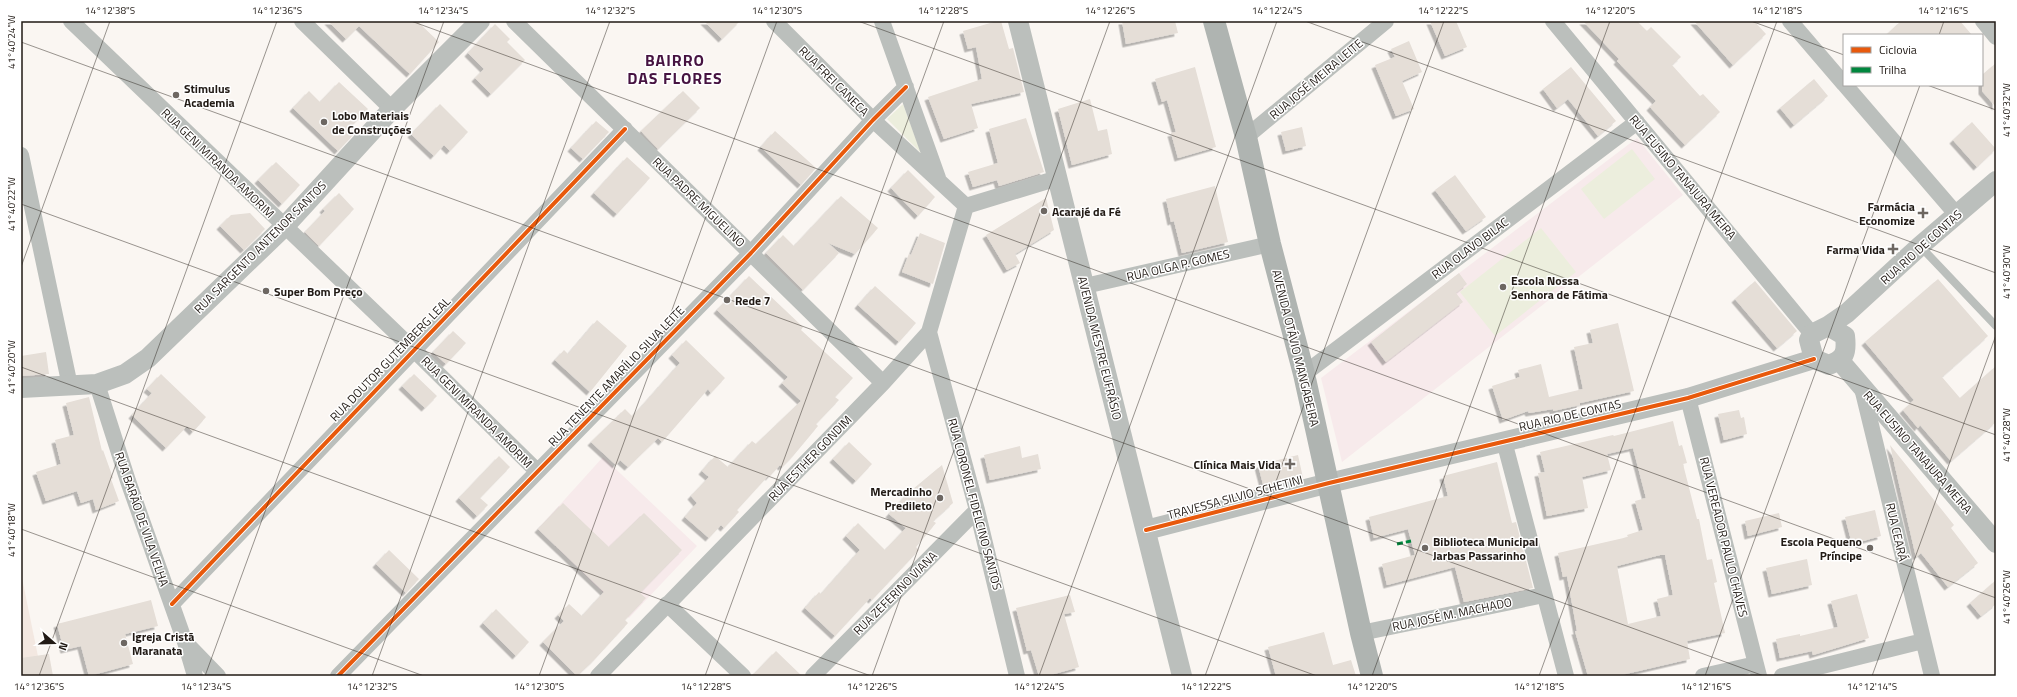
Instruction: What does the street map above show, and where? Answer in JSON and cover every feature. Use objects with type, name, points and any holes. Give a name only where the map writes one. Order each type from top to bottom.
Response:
[{"type":"main road","name":"AVENIDA OTÁVIO MANGABEIRA","points":[[1214,21],[1246,137],[1270,244],[1304,374],[1329,483],[1360,633],[1372,676]]},
{"type":"street","name":"RUA GENI MIRANDA AMORIM","points":[[71,21],[284,227],[413,349],[537,471]]},
{"type":"street","points":[[302,21],[392,109]]},
{"type":"street","name":"RUA SARGENTO ANTENOR SANTOS","points":[[21,388],[97,384],[125,374],[148,358],[284,227],[392,109],[480,21]]},
{"type":"street","name":"RUA PADRE MIGUELINO","points":[[514,21],[883,383]]},
{"type":"street","name":"RUA FREI CANECA","points":[[774,21],[873,120],[966,206]]},
{"type":"street","points":[[882,21],[938,179]]},
{"type":"street","name":"AVENIDA MESTRE EUFRÁSIO","points":[[1018,21],[1182,676]]},
{"type":"street","name":"RUA JOSÉ MEIRA LEITE","points":[[1246,137],[1386,21]]},
{"type":"street","name":"RUA EUSINO TANAJURA MEIRA","points":[[1553,21],[1637,122],[1828,332]]},
{"type":"street","points":[[1790,21],[1843,84]]},
{"type":"street","points":[[1983,21],[1996,37]]},
{"type":"street","points":[[1845,86],[1957,215]]},
{"type":"street","name":"RUA TENENTE AMARÍLIO SILVA LEITE","points":[[338,676],[751,253],[873,120],[906,87]]},
{"type":"street","name":"RUA OLAVO BILAC","points":[[1304,374],[1637,122]]},
{"type":"street","name":"RUA DOUTOR GUTEMBERG LEAL","points":[[172,604],[413,349],[625,129]]},
{"type":"street","points":[[21,155],[70,386]]},
{"type":"street","points":[[966,206],[1058,178]]},
{"type":"street","name":"RUA RIO DE CONTAS","points":[[1828,332],[1920,246],[1996,181]]},
{"type":"street","name":"RUA ESTHER GONDIM","points":[[598,676],[883,383],[929,332],[966,206]]},
{"type":"street","name":"RUA OLGA P. GOMES","points":[[1085,286],[1270,244]]},
{"type":"street","name":"RUA CORONEL FIDELCINO SANTOS","points":[[929,332],[977,510],[1017,676]]},
{"type":"street","points":[[1828,332],[1846,350],[1840,361],[1829,365],[1814,359],[1809,340],[1828,332]]},
{"type":"street","points":[[1778,371],[1828,332]]},
{"type":"street","name":"RUA RIO DE CONTAS","points":[[1329,483],[1504,440],[1688,398],[1814,359]]},
{"type":"street","name":"RUA EUSINO TANAJURA MEIRA","points":[[1840,361],[1996,543]]},
{"type":"street","name":"RUA BARÃO DE VILA VELHA","points":[[97,384],[128,481],[172,604],[195,676]]},
{"type":"street","name":"RUA CEARÁ","points":[[1862,388],[1932,676]]},
{"type":"street","name":"RUA VEREADOR PAULO CHAVES","points":[[1688,398],[1758,670]]},
{"type":"street","points":[[1504,440],[1566,676]]},
{"type":"street","name":"TRAVESSA SILVIO SCHETINI","points":[[1146,530],[1329,483]]},
{"type":"street","name":"RUA ZEFERINO VIANA","points":[[814,676],[977,510]]},
{"type":"street","name":"RUA JOSÉ M. MACHADO","points":[[1360,633],[1544,595]]},
{"type":"street","points":[[667,604],[743,676]]},
{"type":"street","points":[[1782,676],[1923,641]]},
{"type":"street","points":[[185,642],[218,676]]},
{"type":"street","points":[[1703,676],[1758,670]]},
{"type":"lane","points":[[1920,246],[1996,326]]},
{"type":"shaded area","name":"Escola Nossa Senhora de Fátima","points":[[1637,138],[1683,195],[1342,462],[1321,378]]},
{"type":"shaded area","points":[[603,457],[697,546],[629,618],[538,529]]},
{"type":"shaded area","points":[[21,573],[42,676],[21,676]]},
{"type":"green space","points":[[903,104],[921,153],[887,119]]},
{"type":"green space","points":[[1632,149],[1655,179],[1604,219],[1581,189]]},
{"type":"green space","points":[[1541,228],[1576,272],[1495,336],[1460,292]]},
{"type":"building","points":[[328,21],[417,21],[439,42],[410,74],[359,26],[346,39]]},
{"type":"building","points":[[704,21],[740,21],[722,39]]},
{"type":"building","points":[[1001,21],[1009,49],[1013,48],[1024,92],[971,104],[978,128],[944,139],[928,97],[982,79],[976,47],[968,49],[963,31]]},
{"type":"building","points":[[1122,21],[1175,21],[1178,33],[1126,44]]},
{"type":"building","points":[[1430,21],[1456,21],[1467,47],[1445,56]]},
{"type":"building","points":[[1583,21],[1637,21],[1647,31],[1651,27],[1681,57],[1672,65],[1700,96],[1703,94],[1720,112],[1685,145],[1650,107],[1656,101],[1617,61],[1619,59]]},
{"type":"building","points":[[1694,21],[1754,21],[1766,34],[1733,65]]},
{"type":"building","points":[[1901,21],[1960,21],[1971,34],[1887,34]]},
{"type":"building","points":[[495,24],[510,39],[507,42],[525,60],[491,94],[475,78],[484,69],[468,53]]},
{"type":"building","points":[[1409,41],[1422,72],[1402,81],[1414,109],[1396,116],[1375,65],[1395,57],[1391,49]]},
{"type":"building","points":[[1996,63],[1996,107],[1982,91],[1983,74]]},
{"type":"building","points":[[1195,67],[1216,147],[1178,158],[1171,133],[1176,132],[1167,100],[1162,102],[1155,79]]},
{"type":"building","points":[[1571,67],[1616,121],[1598,136],[1568,99],[1557,108],[1543,89]]},
{"type":"building","points":[[1814,79],[1828,96],[1794,125],[1780,108]]},
{"type":"building","points":[[339,82],[368,109],[349,129],[354,134],[338,151],[293,108],[309,91],[320,102]]},
{"type":"building","points":[[683,91],[700,108],[658,149],[641,131]]},
{"type":"building","points":[[1090,99],[1098,131],[1107,129],[1112,154],[1072,165],[1058,109]]},
{"type":"building","points":[[440,104],[468,132],[450,151],[444,145],[434,156],[411,134]]},
{"type":"building","points":[[1026,118],[1044,172],[999,186],[997,180],[973,187],[968,172],[998,163],[989,129]]},
{"type":"building","points":[[596,121],[609,132],[583,159],[571,148]]},
{"type":"building","points":[[1972,122],[1996,149],[1977,167],[1953,140]]},
{"type":"building","points":[[1302,127],[1306,146],[1286,151],[1281,132]]},
{"type":"building","points":[[775,131],[816,168],[801,185],[761,147]]},
{"type":"building","points":[[627,157],[650,178],[617,214],[594,193]]},
{"type":"building","points":[[276,162],[300,185],[282,204],[258,180]]},
{"type":"building","points":[[908,170],[935,197],[918,216],[891,188]]},
{"type":"building","points":[[1455,175],[1486,217],[1466,231],[1435,190]]},
{"type":"building","points":[[1215,186],[1228,242],[1182,253],[1174,221],[1171,222],[1166,199]]},
{"type":"building","points":[[339,193],[354,209],[319,246],[305,232],[325,211],[323,209]]},
{"type":"building","points":[[841,196],[878,228],[855,254],[828,243],[839,253],[803,290],[766,253],[783,235],[794,246]]},
{"type":"building","points":[[1046,198],[1054,230],[1015,254],[1020,263],[1007,270],[986,235]]},
{"type":"building","points":[[250,213],[265,229],[244,250],[220,226],[231,215]]},
{"type":"building","points":[[920,233],[945,243],[933,284],[902,272]]},
{"type":"building","points":[[1459,273],[1467,284],[1456,293],[1463,302],[1386,362],[1371,342]]},
{"type":"building","points":[[749,276],[803,327],[801,330],[853,378],[835,397],[839,400],[816,424],[818,426],[793,456],[782,467],[780,465],[769,477],[768,476],[737,510],[739,512],[724,528],[721,525],[709,538],[685,517],[697,503],[691,496],[709,477],[702,471],[715,456],[728,467],[752,441],[756,444],[801,401],[782,383],[788,377],[717,310]]},
{"type":"building","points":[[1938,279],[1988,336],[1942,377],[1960,398],[1996,366],[1996,422],[1951,461],[1920,425],[1918,428],[1903,410],[1914,400],[1865,342]]},
{"type":"building","points":[[1755,281],[1797,331],[1777,348],[1735,299]]},
{"type":"building","points":[[875,286],[916,323],[899,342],[858,305]]},
{"type":"building","points":[[597,320],[627,346],[590,392],[555,360],[564,350],[568,354]]},
{"type":"building","points":[[1618,323],[1634,391],[1580,403],[1580,405],[1553,411],[1553,409],[1529,413],[1528,411],[1503,420],[1492,386],[1520,377],[1518,370],[1541,364],[1549,397],[1583,389],[1574,347],[1593,343],[1590,330]]},
{"type":"building","points":[[453,331],[466,343],[446,364],[433,352]]},
{"type":"building","points":[[686,340],[725,378],[711,393],[708,389],[662,442],[658,438],[628,467],[620,460],[616,465],[591,442],[625,409],[632,416],[642,406],[680,363],[672,355]]},
{"type":"building","points":[[46,352],[49,374],[21,376],[21,356]]},
{"type":"building","points":[[161,374],[206,417],[193,432],[187,426],[166,448],[132,415],[152,393],[147,389]]},
{"type":"building","points":[[414,374],[437,396],[425,408],[402,386]]},
{"type":"building","points":[[89,397],[102,451],[103,450],[113,478],[111,479],[119,501],[96,510],[93,499],[81,503],[77,491],[46,501],[36,472],[61,464],[55,440],[74,435],[66,403]]},
{"type":"building","points":[[1739,410],[1741,418],[1744,417],[1747,434],[1724,440],[1718,414]]},
{"type":"building","points":[[1673,421],[1679,446],[1682,445],[1687,463],[1683,464],[1697,519],[1699,519],[1707,560],[1712,559],[1717,582],[1714,583],[1725,633],[1687,641],[1690,659],[1617,676],[1588,676],[1575,631],[1577,631],[1567,576],[1563,577],[1558,553],[1628,537],[1627,535],[1643,530],[1635,501],[1646,498],[1633,448],[1607,454],[1611,470],[1582,477],[1588,508],[1547,516],[1538,473],[1545,472],[1540,452],[1614,436]],"holes":[[[1665,555],[1673,595],[1657,599],[1661,616],[1628,624],[1617,566]]]},
{"type":"building","points":[[849,442],[872,464],[856,481],[833,459]]},
{"type":"building","points":[[1890,445],[1954,525],[1951,528],[1978,563],[1948,587],[1921,553],[1916,557]]},
{"type":"building","points":[[1020,446],[1022,458],[1038,454],[1041,469],[990,480],[984,455]]},
{"type":"building","points":[[1298,455],[1303,478],[1264,488],[1258,465]]},
{"type":"building","points":[[499,456],[510,467],[480,498],[488,505],[477,516],[459,498]]},
{"type":"building","points":[[1497,462],[1512,523],[1516,522],[1533,588],[1464,602],[1455,567],[1387,585],[1382,564],[1415,555],[1408,529],[1374,538],[1369,517],[1448,496],[1443,476]]},
{"type":"building","points":[[942,465],[953,503],[933,521],[936,523],[916,547],[919,550],[872,600],[870,598],[835,636],[805,608],[819,592],[821,594],[860,550],[846,536],[858,523],[885,550],[906,528],[889,514],[906,495]]},
{"type":"building","points":[[563,503],[609,547],[644,513],[682,550],[640,593],[646,598],[625,620],[628,623],[577,676],[543,642],[564,621],[558,615],[569,604],[582,616],[604,592],[538,529]]},
{"type":"building","points":[[1875,510],[1881,536],[1852,544],[1845,517]]},
{"type":"building","points":[[1779,513],[1782,527],[1748,536],[1745,521]]},
{"type":"building","points":[[389,550],[419,579],[406,593],[376,564]]},
{"type":"building","points":[[1807,559],[1812,585],[1772,594],[1766,568]]},
{"type":"building","points":[[1996,580],[1996,604],[1981,616],[1970,603]]},
{"type":"building","points":[[1857,594],[1869,638],[1813,655],[1812,651],[1780,658],[1776,639],[1800,634],[1800,636],[1838,627],[1831,601]]},
{"type":"building","points":[[1070,595],[1075,612],[1064,614],[1079,667],[1047,676],[1039,676],[1031,650],[1027,651],[1016,608]]},
{"type":"building","points":[[151,600],[158,626],[125,634],[133,664],[89,676],[81,646],[64,650],[57,624]]},
{"type":"building","points":[[496,609],[529,642],[516,656],[483,623]]},
{"type":"building","points":[[1324,632],[1333,665],[1351,660],[1356,676],[1276,676],[1268,647]]},
{"type":"building","points":[[776,651],[802,676],[752,676]]},
{"type":"building","points":[[49,654],[53,676],[21,676],[21,658]]},
{"type":"marked path","points":[[1397,544],[1411,541]]},
{"type":"cycle path","points":[[338,676],[751,253],[873,120],[906,87]]},
{"type":"cycle path","points":[[172,604],[625,129]]},
{"type":"cycle path","points":[[1146,530],[1329,483],[1688,398],[1814,359]]},
{"type":"place","name":"Stimulus Academia","points":[[176,95]]},
{"type":"place","name":"Lobo Materiais de Construções","points":[[324,122]]},
{"type":"place","name":"Acarajé da Fé","points":[[1044,211]]},
{"type":"place","name":"Farmácia Economize","points":[[1923,213]]},
{"type":"place","name":"Farma Vida","points":[[1893,249]]},
{"type":"place","name":"Escola Nossa Senhora de Fátima","points":[[1503,287]]},
{"type":"place","name":"Super Bom Preço","points":[[266,291]]},
{"type":"place","name":"Rede 7","points":[[727,300]]},
{"type":"place","name":"Clínica Mais Vida","points":[[1290,464]]},
{"type":"place","name":"Mercadinho Predileto","points":[[940,498]]},
{"type":"place","name":"Biblioteca Municipal Jarbas Passarinho","points":[[1425,548]]},
{"type":"place","name":"Escola Pequeno Príncipe","points":[[1870,548]]},
{"type":"place","name":"Igreja Cristã Maranata","points":[[124,643]]},
{"type":"district","name":"BAIRRO DAS FLORES","points":[[675,69]]}]
